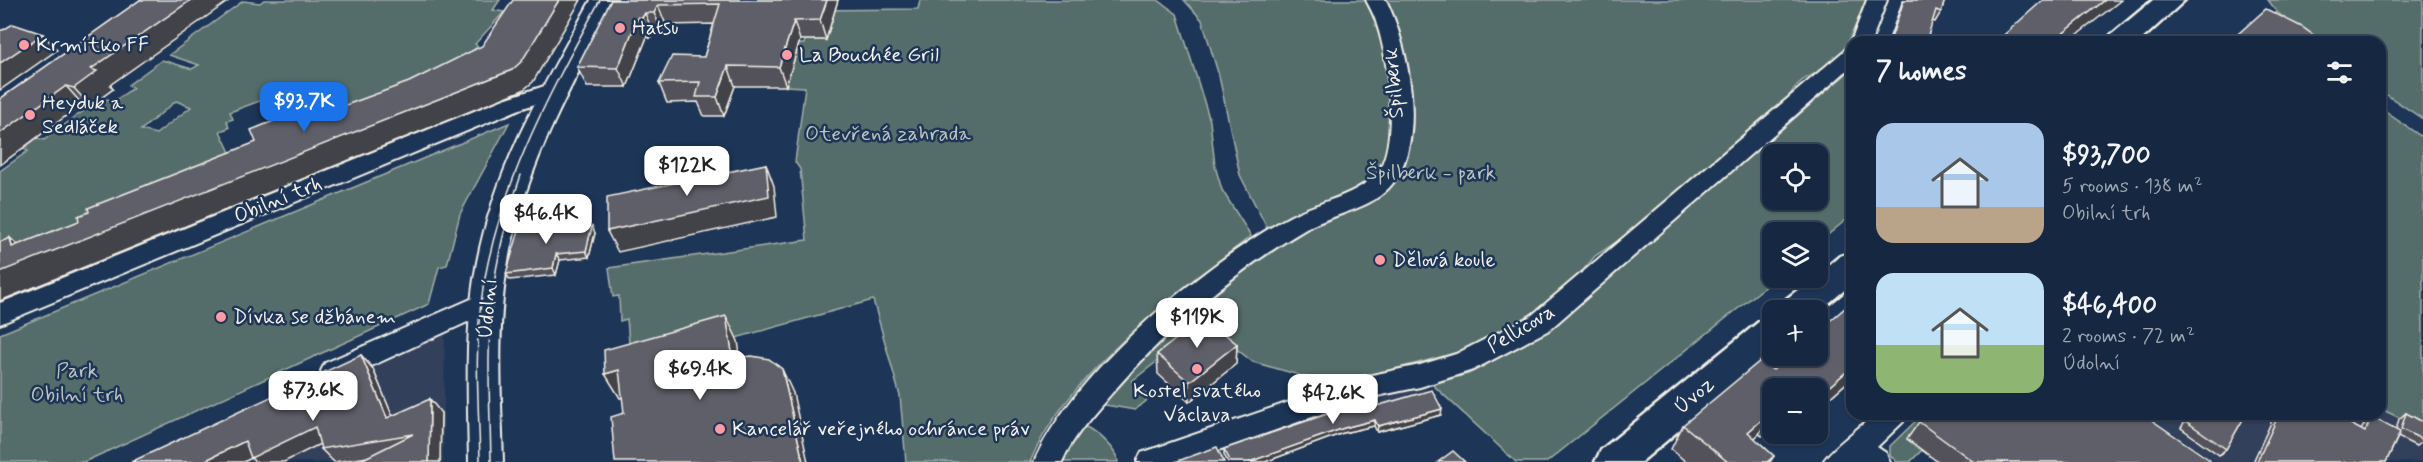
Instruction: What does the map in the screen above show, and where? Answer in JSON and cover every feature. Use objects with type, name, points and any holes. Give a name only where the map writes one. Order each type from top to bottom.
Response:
[{"type":"main road","points":[[2128,36],[2171,0]]},
{"type":"main road","points":[[1809,300],[1846,270]]},
{"type":"main road","name":"Úvoz","points":[[1623,460],[1762,340]]},
{"type":"street","name":"Údolní","points":[[486,462],[487,302],[504,212],[520,167],[556,89],[604,0]]},
{"type":"street","name":"Špilberk","points":[[1048,462],[1081,411],[1122,363],[1154,332],[1246,255],[1300,221],[1375,189],[1392,167],[1398,137],[1399,91],[1389,27],[1376,0]]},
{"type":"street","points":[[1863,36],[1877,0]]},
{"type":"street","name":"Pellicova","points":[[1151,462],[1362,388],[1420,376],[1464,362],[1540,322],[1846,60]]},
{"type":"street","name":"Obilní trh","points":[[0,314],[512,104],[556,89]]},
{"type":"street","points":[[307,383],[487,302]]},
{"type":"street","points":[[1857,457],[1888,420]]},
{"type":"shaded area","points":[[445,334],[443,462],[171,462],[332,386]]},
{"type":"shaded area","points":[[1425,386],[1441,415],[1409,425],[1408,422],[1377,432],[1373,426],[1344,435],[1323,414],[1358,401]]},
{"type":"shaded area","points":[[2386,411],[2423,429],[2423,462],[2216,462],[2154,420],[2386,420]]},
{"type":"green space","points":[[264,0],[500,0],[493,10],[504,12],[475,44],[478,46],[452,68],[314,119],[300,86],[230,112],[233,119],[227,121],[229,128],[220,131],[236,165],[0,262],[0,171],[28,151],[23,149],[37,138],[44,140],[90,106],[95,108],[107,99],[114,101],[133,88],[128,85],[162,60],[192,69],[199,65],[169,55],[243,1],[260,3]],"holes":[[[176,101],[191,107],[156,134],[141,130]]]},
{"type":"green space","name":"Otevřená zahrada","points":[[920,0],[1158,0],[1177,14],[1210,121],[1215,166],[1222,190],[1251,236],[1158,310],[1097,367],[1070,397],[1047,429],[1030,462],[906,462],[900,396],[873,300],[631,367],[627,319],[620,321],[619,296],[613,297],[609,268],[807,240],[800,169],[795,162],[805,87],[786,86],[799,44],[804,44],[805,40],[826,40],[813,10],[918,9]]},
{"type":"green space","name":"Špilberk - park","points":[[1184,0],[1866,0],[1851,36],[1846,36],[1846,45],[1827,68],[1799,83],[1788,99],[1630,233],[1595,256],[1581,273],[1534,312],[1510,327],[1456,353],[1334,385],[1253,362],[1192,314],[1192,311],[1273,246],[1266,226],[1240,175],[1219,76],[1202,20]]},
{"type":"green space","points":[[2268,0],[2423,0],[2423,119],[2386,94],[2386,36],[2306,36],[2277,12]]},
{"type":"green space","points":[[1846,74],[1846,220],[1828,235],[1828,222],[1762,222],[1764,288],[1547,462],[1516,462],[1432,384],[1468,374],[1547,331],[1762,146],[1762,210],[1828,210],[1828,144],[1765,144]]},
{"type":"green space","points":[[2386,112],[2423,138],[2423,429],[2386,411]]},
{"type":"green space","name":"Park Obilní trh","points":[[509,123],[460,214],[447,265],[439,267],[429,304],[84,462],[0,462],[0,334]]},
{"type":"green space","points":[[1180,320],[1196,331],[1132,381],[1150,398],[1135,410],[1099,404]]},
{"type":"green space","points":[[1917,420],[1926,420],[1907,438],[1922,450],[1910,462],[1897,462],[1890,455],[1890,446]]},
{"type":"green space","points":[[1084,426],[1105,441],[1114,452],[1118,462],[1059,462]]},
{"type":"building","points":[[140,0],[191,0],[91,69],[97,71],[74,88],[66,86],[0,133],[0,99]]},
{"type":"building","points":[[513,0],[559,0],[522,61],[512,70],[0,272],[0,242],[10,238],[12,247],[79,221],[78,216],[89,212],[88,208],[256,142],[251,130],[291,114],[293,118],[332,103],[335,109],[409,82],[482,46]]},
{"type":"building","points":[[611,0],[827,0],[820,20],[794,21],[779,67],[728,66],[717,97],[696,97],[700,82],[659,83],[672,56],[704,57],[720,4],[658,5],[654,13],[645,13],[642,18],[638,17],[618,68],[577,67]]},
{"type":"building","points":[[1904,0],[1945,0],[1941,12],[1936,10],[1928,36],[1892,36]]},
{"type":"building","points":[[2043,0],[2105,0],[2060,36],[2003,36]]},
{"type":"building","points":[[2266,9],[2315,36],[2236,36]]},
{"type":"building","points":[[13,24],[43,34],[0,63],[0,30]]},
{"type":"building","points":[[766,164],[769,196],[607,231],[607,197]]},
{"type":"building","points":[[565,219],[563,229],[592,226],[586,251],[556,254],[553,268],[506,274],[521,224]]},
{"type":"building","points":[[1846,307],[1846,372],[1828,387],[1828,378],[1762,378],[1762,420],[1748,432],[1774,456],[1767,462],[1728,462],[1683,425],[1760,361],[1762,366],[1773,370],[1778,366],[1828,366],[1828,322]]},
{"type":"building","points":[[726,316],[733,358],[752,356],[769,359],[782,369],[803,462],[615,462],[611,417],[624,413],[619,370],[605,374],[604,350]]},
{"type":"building","points":[[1204,317],[1237,344],[1189,382],[1157,354]]},
{"type":"building","points":[[361,355],[387,418],[430,399],[429,462],[357,462],[413,434],[321,449],[315,427],[251,458],[245,441],[202,462],[131,462]]},
{"type":"building","points":[[1432,390],[1442,409],[1378,426],[1375,420],[1344,428],[1249,462],[1231,462],[1224,449],[1366,401],[1369,408]]},
{"type":"building","points":[[2406,413],[2423,422],[2423,440],[2401,429]]},
{"type":"building","points":[[1921,420],[2154,420],[2210,460],[2208,462],[1974,462],[1919,422]]},
{"type":"building","points":[[2188,420],[2243,420],[2226,449],[2187,422]]},
{"type":"building","points":[[2276,420],[2343,420],[2365,432],[2371,420],[2378,420],[2400,432],[2386,462],[2257,462]]},
{"type":"building","points":[[1217,447],[1224,462],[1175,462]]},
{"type":"building","points":[[1453,451],[1465,462],[1438,462]]},
{"type":"tram line","points":[[480,462],[479,323],[488,262],[498,223],[526,146],[561,72],[600,0]]},
{"type":"tram line","points":[[491,462],[489,355],[493,291],[504,233],[521,175]]},
{"type":"place","name":"Hatsu","points":[[620,28]]},
{"type":"place","name":"Krmítko FF","points":[[24,45]]},
{"type":"place","name":"La Bouchée Gril","points":[[787,55]]},
{"type":"place","name":"Heyduk a Sedláček","points":[[30,115]]},
{"type":"place","name":"Dělová koule","points":[[1380,260]]},
{"type":"place","name":"Dívka se džbánem","points":[[221,317]]},
{"type":"place","name":"Kostel svatého Václava","points":[[1197,369]]},
{"type":"place","name":"Kancelář veřejného ochránce práv","points":[[720,429]]}]
